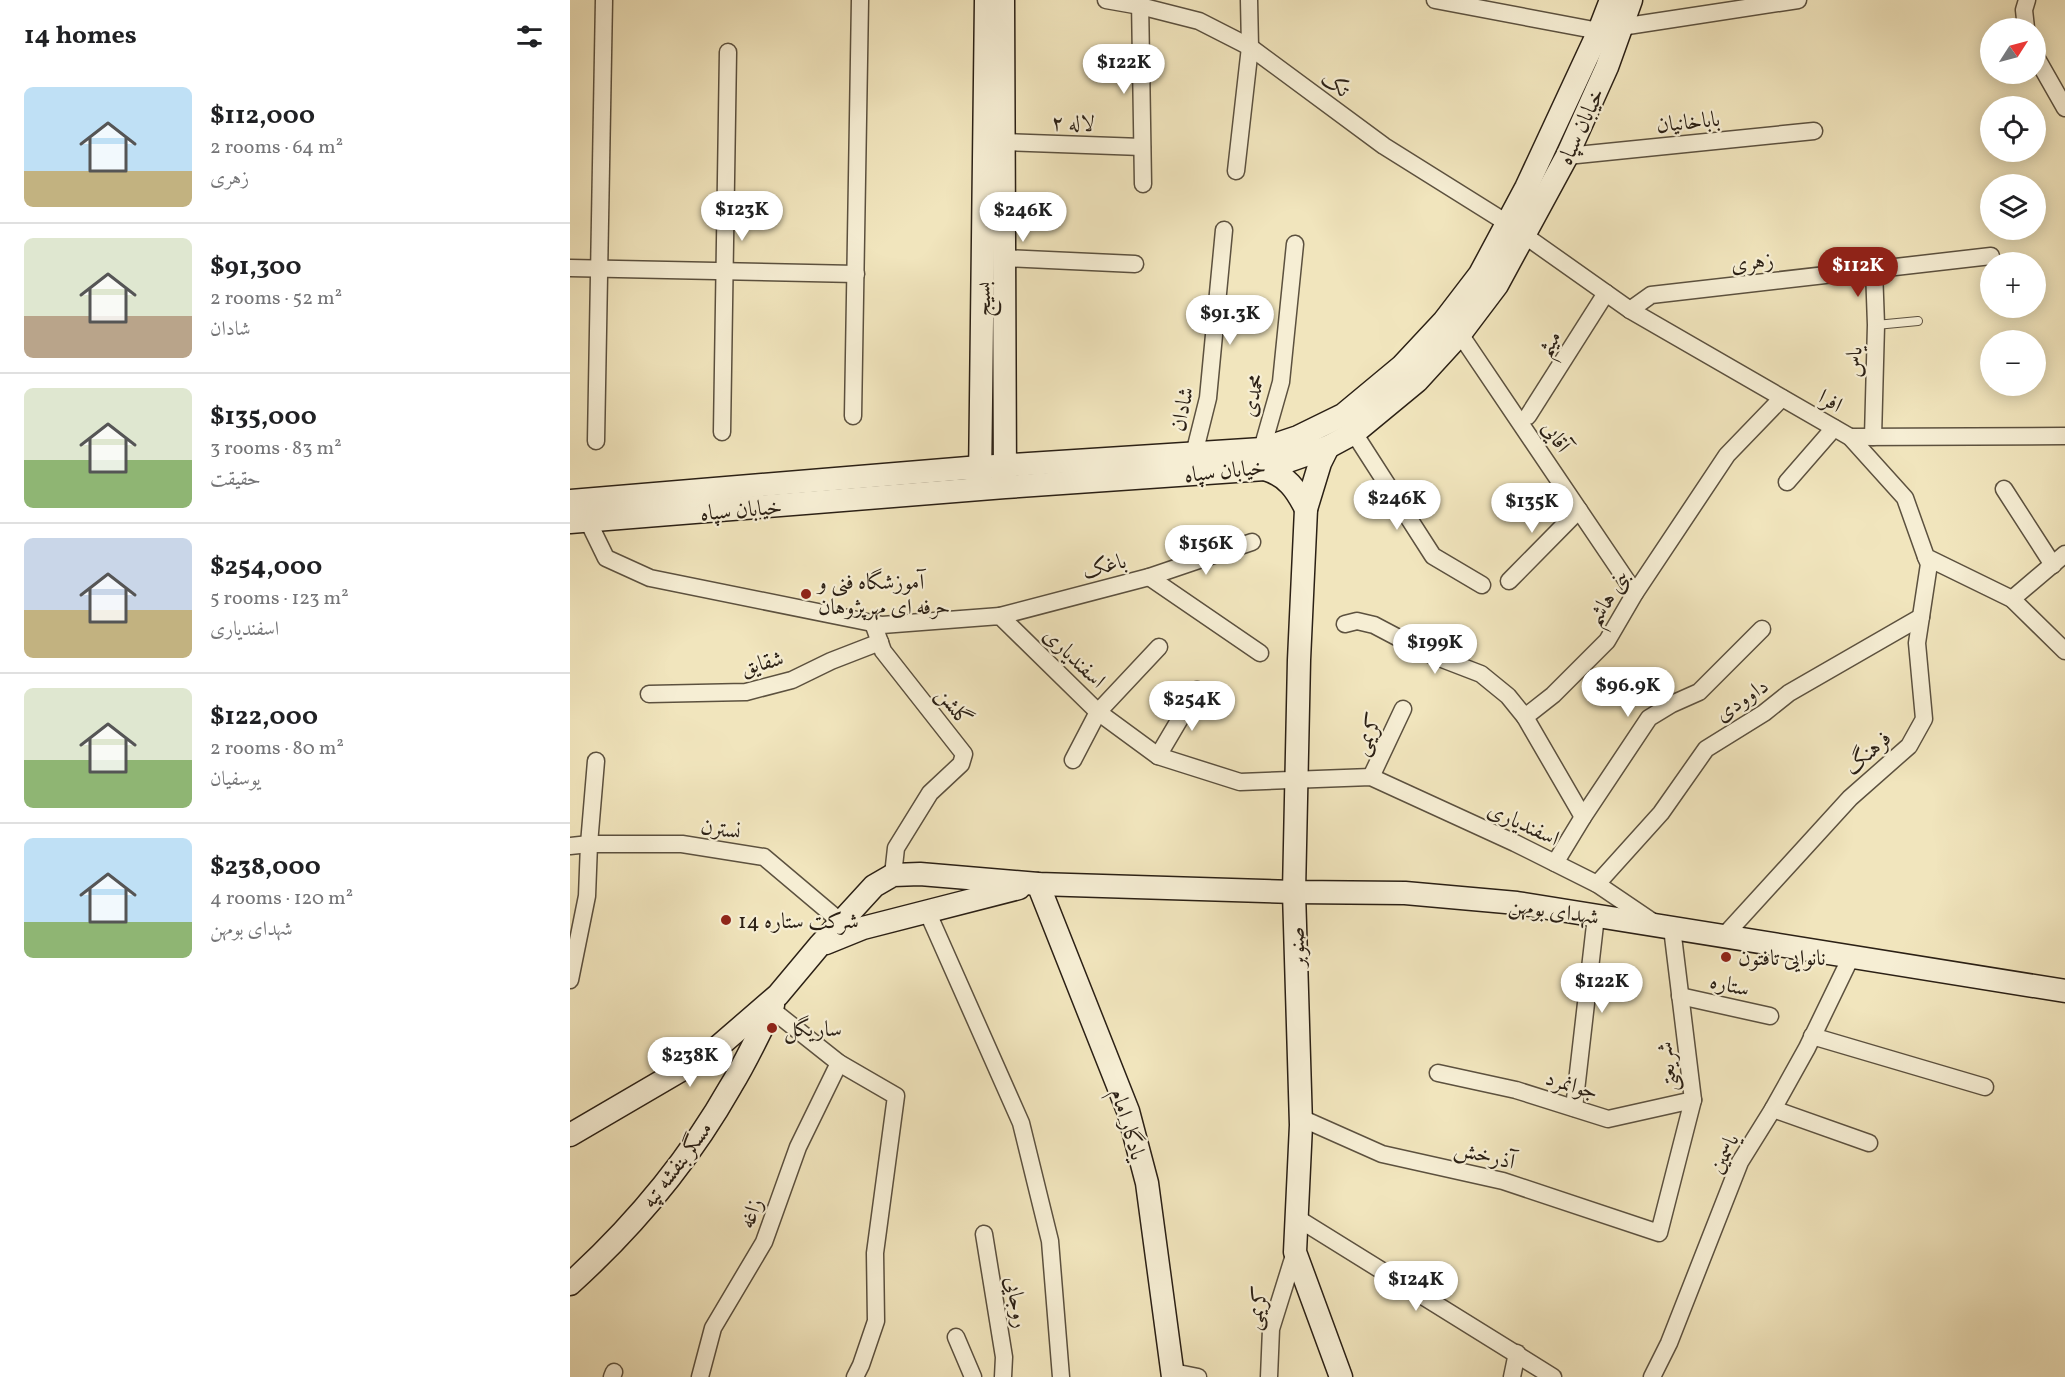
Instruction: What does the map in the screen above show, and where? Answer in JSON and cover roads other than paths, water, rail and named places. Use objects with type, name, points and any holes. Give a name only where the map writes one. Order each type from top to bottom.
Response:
[{"type":"street","points":[[596,441],[604,0]]},
{"type":"street","points":[[853,416],[860,0]]},
{"type":"street","name":"بسیج","points":[[980,490],[986,0]]},
{"type":"street","name":"بسیج","points":[[1003,0],[1005,476]]},
{"type":"street","name":"تک","points":[[1106,0],[1140,3],[1198,21],[1250,47],[1384,146],[1515,230]]},
{"type":"street","points":[[1236,171],[1250,47],[1250,0]]},
{"type":"street","points":[[1435,0],[1497,6],[1599,31]]},
{"type":"street","name":"خیابان سپاه","points":[[570,501],[980,467],[1005,476],[1264,459],[1328,447],[1354,432],[1417,381],[1460,334],[1497,285],[1526,188],[1599,31],[1611,0]]},
{"type":"street","name":"خیابان سپاه","points":[[579,522],[980,490],[1005,476],[1194,454],[1264,459],[1298,437],[1343,415],[1402,366],[1444,321],[1515,230],[1567,156],[1607,67],[1631,0]]},
{"type":"street","points":[[1621,27],[1798,0]]},
{"type":"street","points":[[2025,18],[2024,10],[2027,0]]},
{"type":"street","points":[[1140,3],[1143,184]]},
{"type":"street","points":[[722,432],[728,52]]},
{"type":"street","points":[[2046,75],[2065,108]]},
{"type":"street","name":"باباخانیان","points":[[1567,156],[1814,131]]},
{"type":"street","name":"لاله ۲","points":[[1003,142],[1142,147]]},
{"type":"street","name":"شادان","points":[[1194,454],[1208,398],[1224,230]]},
{"type":"street","name":"افرا","points":[[1515,230],[1630,310],[1850,437],[1905,498],[1926,557]]},
{"type":"street","name":"محمدی","points":[[1264,459],[1281,382],[1295,244]]},
{"type":"street","name":"زهری","points":[[1630,310],[1651,295],[1980,257]]},
{"type":"street","points":[[1003,258],[1135,264]]},
{"type":"street","points":[[570,268],[856,274]]},
{"type":"street","name":"یاس","points":[[1872,437],[1876,325],[1874,269]]},
{"type":"street","name":"میثم","points":[[1528,416],[1606,293]]},
{"type":"street","name":"آقایی","points":[[1460,334],[1635,593]]},
{"type":"street","name":"بنی هاشم","points":[[1525,717],[1553,695],[1607,641],[1635,593],[1727,455],[1782,398]]},
{"type":"street","points":[[1787,482],[1834,428]]},
{"type":"street","points":[[1354,432],[1433,556],[1482,585]]},
{"type":"street","points":[[1850,437],[2065,436]]},
{"type":"street","name":"صنوبر","points":[[1328,447],[1316,473],[1306,509],[1299,670],[1294,892],[1301,1118],[1295,1252],[1341,1377]]},
{"type":"street","points":[[1264,459],[1292,483],[1306,509]]},
{"type":"street","points":[[2004,489],[2059,559],[2012,599]]},
{"type":"street","points":[[1509,582],[1579,510]]},
{"type":"street","points":[[579,522],[606,558],[650,578],[882,625],[1000,615]]},
{"type":"street","name":"باغک","points":[[1000,615],[1149,576],[1252,542]]},
{"type":"street","points":[[1926,557],[2012,599],[2065,651]]},
{"type":"street","name":"فرهنگ","points":[[1724,936],[1850,798],[1909,746],[1924,719],[1917,643],[1929,564],[1926,557]]},
{"type":"street","points":[[1149,576],[1260,653]]},
{"type":"street","name":"اسفندیاری","points":[[1000,615],[1098,712],[1158,756],[1240,782],[1371,777],[1597,884],[1666,927]]},
{"type":"street","name":"داوودی","points":[[1597,884],[1661,813],[1706,749],[1764,713],[1789,693],[1921,617]]},
{"type":"street","points":[[1344,624],[1357,621],[1374,626],[1428,654],[1481,675],[1508,696],[1525,717],[1583,817]]},
{"type":"street","name":"گلشن","points":[[873,623],[883,651],[964,754],[962,764],[930,793],[896,848],[893,875]]},
{"type":"street","points":[[1555,863],[1648,718],[1699,692],[1762,629]]},
{"type":"street","name":"شقایق","points":[[648,694],[746,692],[792,680],[831,661],[880,642]]},
{"type":"street","points":[[1073,760],[1098,712],[1159,647]]},
{"type":"street","points":[[1158,756],[1197,690]]},
{"type":"street","name":"کریمی","points":[[1371,777],[1403,710]]},
{"type":"street","points":[[570,980],[587,896],[596,761]]},
{"type":"street","name":"نسترن","points":[[570,846],[682,844],[764,857],[841,922]]},
{"type":"street","points":[[570,1135],[712,1052],[774,1002],[819,946],[874,886],[893,875],[920,874],[1038,884]]},
{"type":"street","points":[[819,946],[863,928],[1038,884]]},
{"type":"street","name":"شهدای بومهن","points":[[1038,884],[1405,893],[1517,903],[2065,991]]},
{"type":"street","name":"یادگار امام","points":[[1038,884],[1128,1111],[1147,1183],[1173,1375]]},
{"type":"street","points":[[927,911],[1021,1123],[1050,1241],[1061,1377]]},
{"type":"street","points":[[1574,1108],[1596,916]]},
{"type":"street","name":"شریعتی","points":[[1659,1233],[1693,1100],[1680,996],[1666,927]]},
{"type":"street","name":"یاسمین","points":[[1652,1377],[1669,1343],[1740,1162],[1773,1109],[1851,957]]},
{"type":"street","name":"ستاره","points":[[1680,996],[1770,1016]]},
{"type":"street","points":[[774,1002],[839,1063],[896,1096],[876,1253],[876,1321],[855,1377]]},
{"type":"street","name":"مسگر بنفشه تپه","points":[[570,1284],[606,1251],[678,1168],[732,1086],[774,1002]]},
{"type":"street","points":[[1812,1036],[1985,1087]]},
{"type":"street","name":"زاغه","points":[[700,1377],[713,1328],[764,1242],[798,1146],[839,1063]]},
{"type":"street","name":"جوانمرد","points":[[1438,1073],[1516,1090],[1608,1119],[1693,1100]]},
{"type":"street","points":[[1773,1109],[1869,1143]]},
{"type":"street","name":"آذرخش","points":[[1301,1118],[1382,1154],[1503,1181],[1659,1233]]},
{"type":"street","points":[[1297,1218],[1553,1377]]},
{"type":"street","name":"روجایی","points":[[984,1234],[1004,1357],[1003,1377]]},
{"type":"street","name":"کریمی","points":[[1269,1377],[1271,1329],[1295,1252]]},
{"type":"street","points":[[956,1337],[973,1377]]},
{"type":"street","points":[[1512,1377],[1517,1353]]},
{"type":"street","points":[[1173,1375],[1198,1377]]},
{"type":"lane","points":[[1876,325],[1918,321]]},
{"type":"place","name":"آموزشگاه فنی و حرفه ای مهرپژوهان","points":[[806,594]]},
{"type":"place","name":"شرکت ستاره 14","points":[[726,920]]},
{"type":"place","name":"نانوایی تافتون","points":[[1726,957]]},
{"type":"place","name":"ساریگل","points":[[772,1028]]}]
